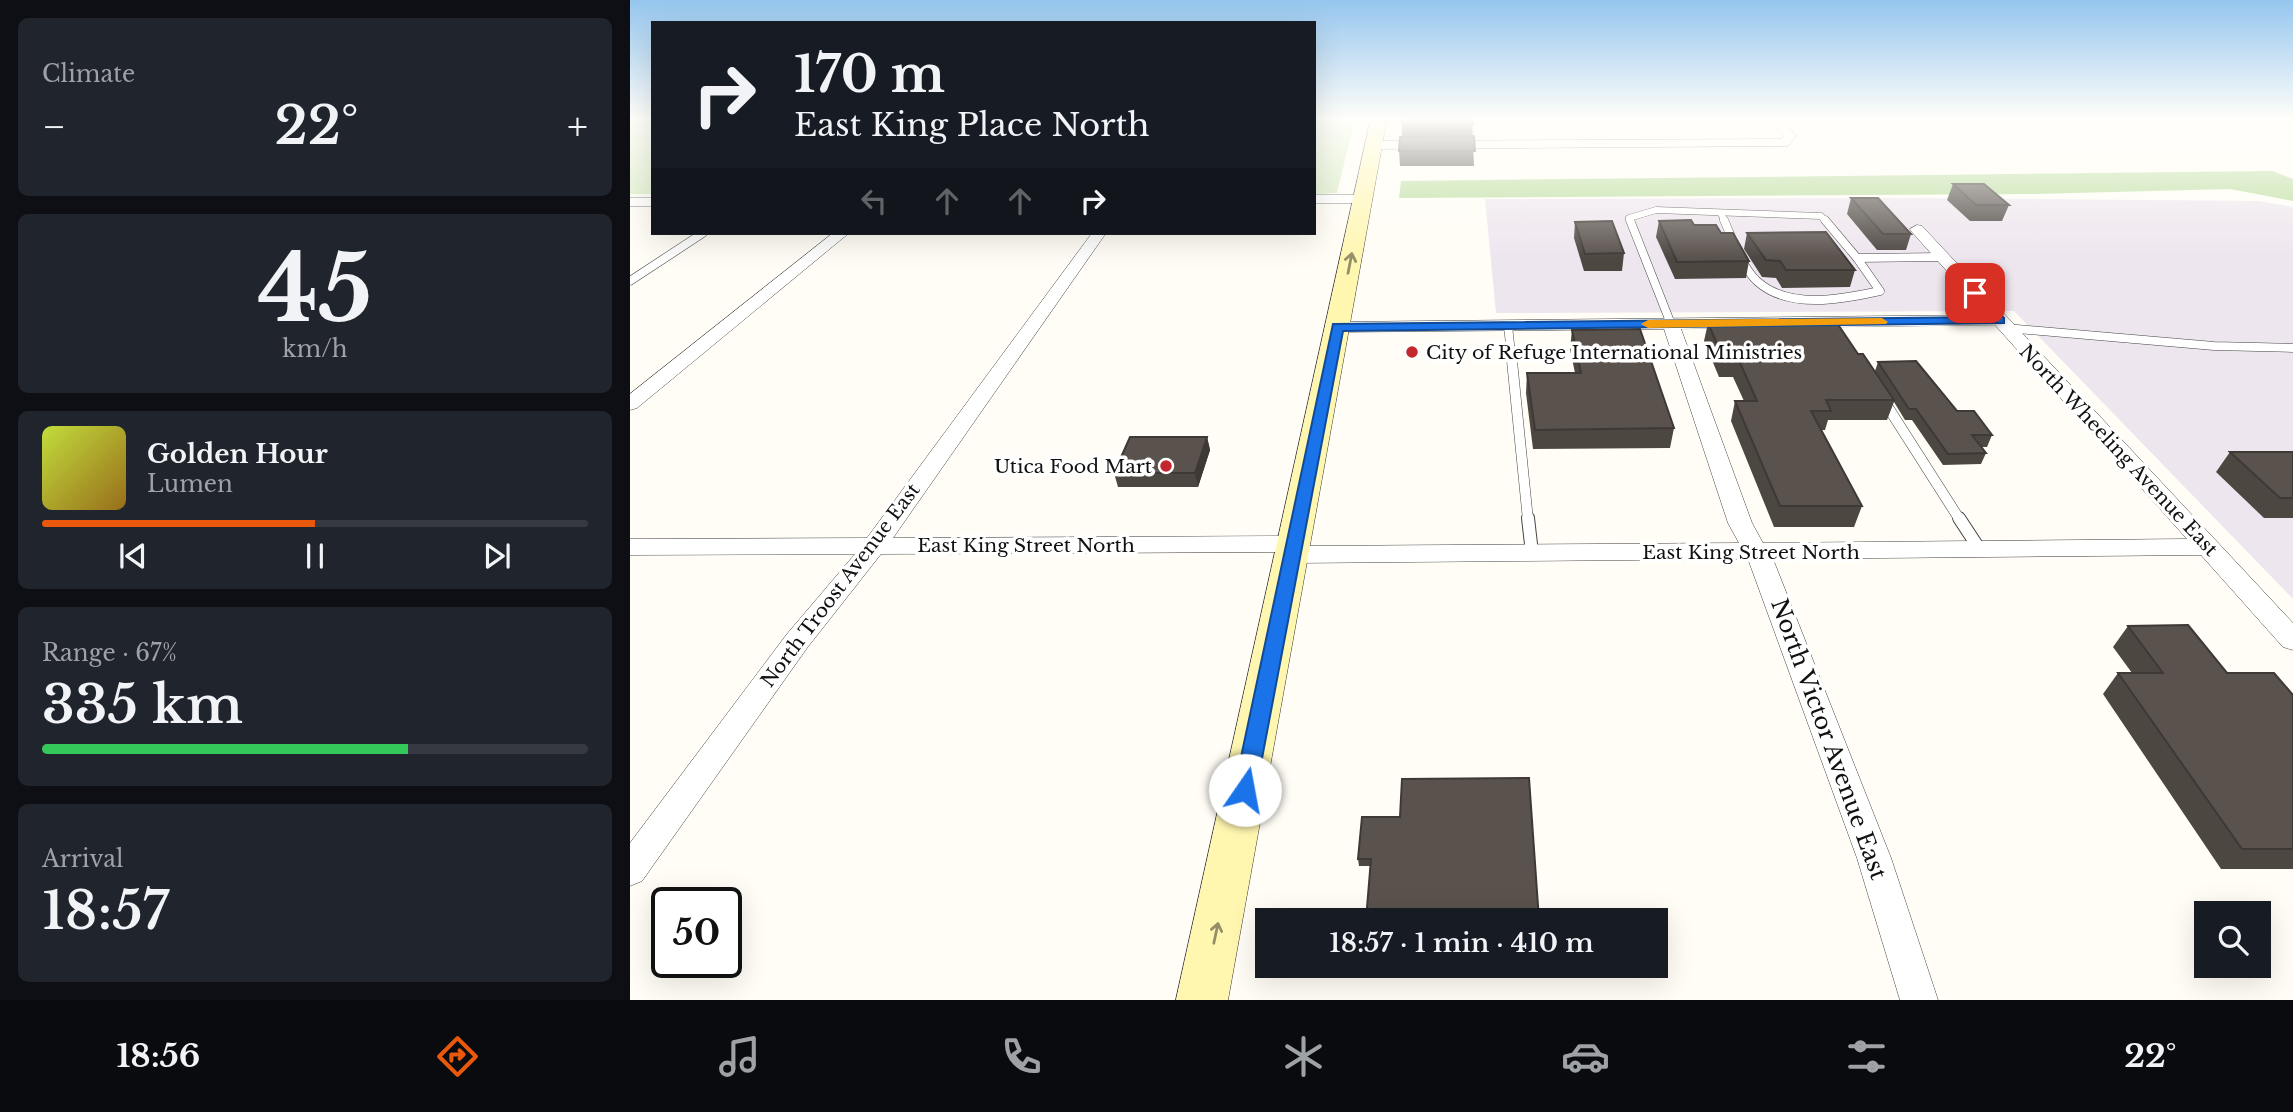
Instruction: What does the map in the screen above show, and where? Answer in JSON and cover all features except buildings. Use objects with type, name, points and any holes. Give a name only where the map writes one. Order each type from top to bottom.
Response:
[{"type":"main road","points":[[1202,1000],[1370,165]]},
{"type":"street","points":[[1316,199],[1363,199]]},
{"type":"street","points":[[630,202],[651,202]]},
{"type":"street","name":"North Wheeling Avenue East","points":[[1917,229],[2208,547],[2283,619],[2293,640]]},
{"type":"street","points":[[630,404],[840,235]]},
{"type":"street","name":"North Troost Avenue East","points":[[630,870],[797,641],[859,566],[1098,235]]},
{"type":"street","points":[[1337,327],[1671,324],[1836,328],[2003,324]]},
{"type":"street","name":"North Victor Avenue East","points":[[1671,324],[1740,523],[1765,567],[1874,858],[1919,1000]]},
{"type":"street","name":"East King Street North","points":[[630,547],[873,545],[1532,554],[2208,547]]},
{"type":"lane","points":[[1671,324],[1629,218],[1656,210],[1721,215],[1821,216],[1857,258],[1880,291],[1851,299],[1777,294],[1756,281],[1721,215]]},
{"type":"lane","points":[[630,281],[700,235]]},
{"type":"lane","points":[[1857,258],[1942,257]]},
{"type":"lane","points":[[2003,324],[2214,345],[2293,348]]},
{"type":"lane","points":[[1508,326],[1532,554]]},
{"type":"lane","points":[[1877,390],[1980,550]]},
{"type":"shaded area","points":[[1485,199],[2259,201],[2293,207],[2293,599],[2014,311],[1496,313]]},
{"type":"green space","points":[[630,165],[651,165],[651,194],[630,194]]},
{"type":"green space","points":[[1316,165],[1344,165],[1337,193],[1316,194]]},
{"type":"green space","points":[[2272,171],[2293,179],[2293,201],[2230,189],[2035,194],[1399,198],[1401,181]]},
{"type":"slow traffic","points":[[1648,324],[1882,322]]},
{"type":"place","name":"City of Refuge International Ministries","points":[[1412,352]]},
{"type":"place","name":"Utica Food Mart","points":[[1166,466]]},
{"type":"route","points":[[1245,790],[1337,327],[2000,320],[1975,293]]}]
